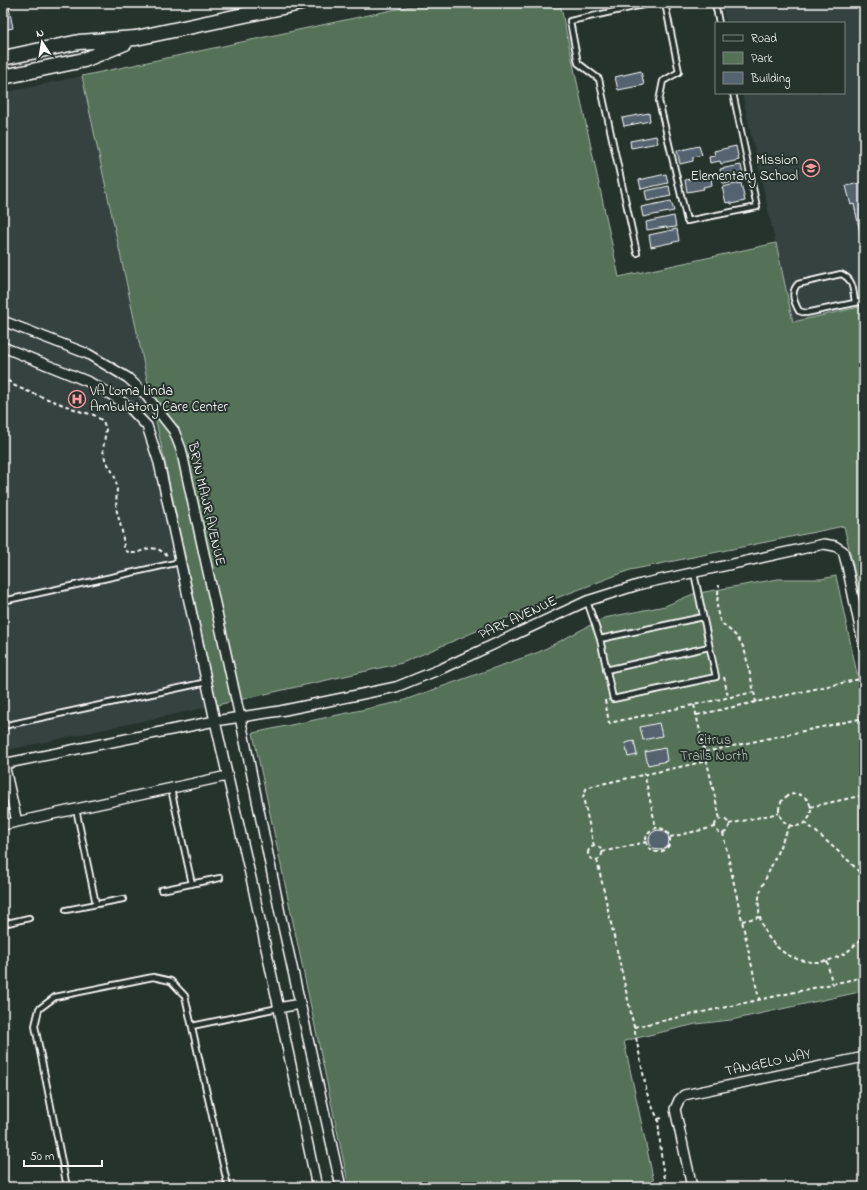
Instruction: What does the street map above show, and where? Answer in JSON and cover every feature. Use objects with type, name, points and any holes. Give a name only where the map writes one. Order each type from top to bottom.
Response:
[{"type":"main road","points":[[3,58],[79,42],[136,38],[300,3]]},
{"type":"main road","points":[[3,77],[84,60],[136,38]]},
{"type":"street","name":"BRYN MAWR AVENUE","points":[[3,321],[88,354],[128,378],[145,394],[174,431],[181,449],[240,717],[300,1004],[341,1187]]},
{"type":"street","points":[[3,347],[89,382],[128,406],[147,426],[159,463],[227,776],[251,878],[317,1187]]},
{"type":"street","name":"PARK AVENUE","points":[[3,764],[396,686],[443,668],[587,601],[641,584],[824,544],[835,546],[843,551],[864,647]]},
{"type":"street","points":[[3,764],[17,822]]},
{"type":"street","points":[[3,825],[227,776]]},
{"type":"street","points":[[278,1008],[300,1004]]},
{"type":"street","name":"TANGELO WAY","points":[[692,1187],[675,1109],[679,1100],[684,1095],[864,1057]]},
{"type":"lane","points":[[637,253],[599,79],[578,63],[570,20],[652,3]]},
{"type":"lane","points":[[665,3],[679,72],[663,80],[659,101],[687,221],[757,207],[733,94]]},
{"type":"lane","points":[[715,3],[719,22]]},
{"type":"lane","points":[[855,302],[850,281],[847,276],[841,274],[798,284],[794,288],[793,292],[795,305],[799,311],[806,313],[864,301]]},
{"type":"lane","points":[[3,600],[180,562]]},
{"type":"lane","points":[[587,601],[600,640],[613,699],[716,677],[694,573]]},
{"type":"lane","points":[[600,640],[703,617]]},
{"type":"lane","points":[[606,670],[709,647]]},
{"type":"lane","points":[[3,726],[207,682]]},
{"type":"lane","points":[[171,788],[192,884]]},
{"type":"lane","points":[[76,809],[96,904]]},
{"type":"lane","points":[[161,890],[220,878]]},
{"type":"lane","points":[[66,910],[123,899]]},
{"type":"lane","points":[[3,924],[29,918]]},
{"type":"lane","points":[[67,1187],[35,1026],[39,1009],[56,998],[153,977],[171,981],[185,996],[228,1187]]},
{"type":"lane","points":[[192,1026],[278,1008]]},
{"type":"path","points":[[3,376],[13,385],[82,412],[94,415],[102,421],[106,429],[103,450],[105,459],[116,480],[116,508],[122,531],[124,547],[126,551],[131,553],[136,553],[150,548],[158,549],[167,555]]},
{"type":"path","points":[[719,585],[717,606],[720,622],[736,636],[745,652],[756,702]]},
{"type":"path","points":[[696,715],[860,679]]},
{"type":"path","points":[[720,819],[694,705],[754,692]]},
{"type":"path","points":[[632,718],[633,722]]},
{"type":"path","points":[[705,752],[864,718]]},
{"type":"path","points":[[594,846],[583,797],[586,790],[592,786],[707,761]]},
{"type":"path","points":[[644,774],[656,828]]},
{"type":"path","points":[[794,794],[800,795],[804,798],[810,807],[810,815],[805,822],[798,826],[790,825],[783,821],[779,813],[779,808],[784,798],[794,794]]},
{"type":"path","points":[[810,807],[864,795]]},
{"type":"path","points":[[729,824],[779,813]]},
{"type":"path","points":[[714,827],[715,823],[720,819],[726,820],[729,824]]},
{"type":"path","points":[[805,822],[849,861],[862,875],[864,880]]},
{"type":"path","points":[[723,833],[727,831],[729,824]]},
{"type":"path","points":[[790,825],[765,880],[759,898],[760,917],[764,931],[773,944],[784,953],[798,960],[812,962],[827,961],[841,956],[853,947],[864,933]]},
{"type":"path","points":[[714,827],[718,832],[723,833]]},
{"type":"path","points":[[670,837],[714,827]]},
{"type":"path","points":[[656,828],[664,829],[670,837],[671,841],[668,848],[661,852],[650,849],[646,842],[647,835],[652,829],[656,828]]},
{"type":"path","points":[[723,833],[759,999]]},
{"type":"path","points":[[602,852],[646,842]]},
{"type":"path","points":[[594,846],[598,847],[602,852]]},
{"type":"path","points":[[594,846],[590,848],[588,855],[592,860],[597,860],[602,856],[602,852]]},
{"type":"path","points":[[597,860],[647,1093],[658,1119],[662,1165],[667,1187]]},
{"type":"path","points":[[742,920],[760,917]]},
{"type":"path","points":[[827,961],[832,983]]},
{"type":"path","points":[[634,1027],[864,977]]},
{"type":"path","points":[[658,1119],[662,1118]]},
{"type":"shaded area","name":"Mission Elementary School","points":[[721,3],[864,3],[864,306],[793,322],[742,94],[845,94],[845,22],[726,22]]},
{"type":"shaded area","name":"VA Loma Linda Ambulatory Care Center","points":[[82,76],[217,705],[3,751],[3,93]]},
{"type":"green space","points":[[425,3],[560,3],[619,277],[776,243],[793,322],[864,306],[864,614],[844,526],[630,570],[530,608],[402,663],[217,705],[82,76]]},
{"type":"green space","name":"Citrus Trails North","points":[[836,576],[864,706],[864,991],[731,1020],[696,1024],[624,1041],[655,1187],[349,1187],[253,733],[399,702],[539,652],[604,618],[665,606],[693,594],[778,579],[821,579]]},
{"type":"building","points":[[3,3],[8,3],[13,28],[3,30]]},
{"type":"building","points":[[46,3],[66,3],[47,7]]},
{"type":"building","points":[[864,33],[864,47],[862,48],[859,34]]},
{"type":"building","points":[[641,71],[644,85],[618,90],[615,77]]},
{"type":"building","points":[[649,113],[650,121],[624,126],[622,118]]},
{"type":"building","points":[[656,136],[658,143],[631,148],[630,141]]},
{"type":"building","points":[[699,146],[702,155],[693,157],[693,161],[680,164],[677,151]]},
{"type":"building","points":[[736,146],[739,160],[721,164],[720,161],[710,163],[709,157],[715,156],[714,151]]},
{"type":"building","points":[[741,165],[744,180],[723,184],[720,169]]},
{"type":"building","points":[[666,174],[668,183],[641,189],[639,180]]},
{"type":"building","points":[[706,176],[707,179],[711,178],[712,185],[703,187],[704,189],[687,192],[685,180]]},
{"type":"building","points":[[864,182],[864,251],[854,204],[851,205],[846,186]]},
{"type":"building","points":[[741,183],[745,201],[731,204],[730,202],[726,203],[722,187]]},
{"type":"building","points":[[669,186],[671,196],[647,201],[645,191]]},
{"type":"building","points":[[671,201],[674,211],[643,217],[641,207]]},
{"type":"building","points":[[674,216],[676,227],[647,230],[646,222]]},
{"type":"building","points":[[677,229],[679,241],[651,247],[649,235]]},
{"type":"building","points":[[659,723],[662,736],[643,740],[640,727]]},
{"type":"building","points":[[634,741],[637,755],[628,757],[625,743]]},
{"type":"building","points":[[665,748],[667,761],[648,765],[645,752]]},
{"type":"building","points":[[659,830],[666,833],[669,840],[666,847],[659,850],[652,847],[649,840],[652,833]]},
{"type":"place","name":"Mission Elementary School","points":[[811,168]]},
{"type":"place","name":"VA Loma Linda Ambulatory Care Center","points":[[77,399]]}]
